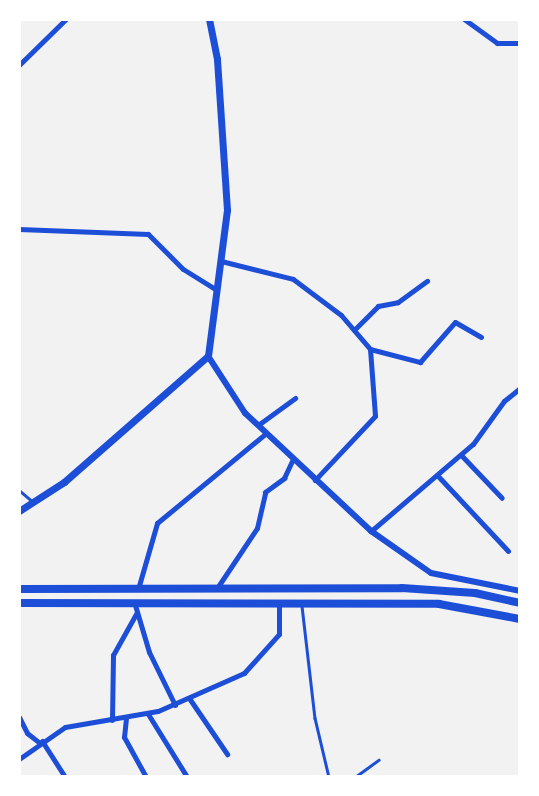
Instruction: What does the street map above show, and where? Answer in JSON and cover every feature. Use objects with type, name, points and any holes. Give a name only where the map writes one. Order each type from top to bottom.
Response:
[{"type":"main road","points":[[19,511],[64,482],[208,355],[227,209],[217,59],[209,19]]},
{"type":"main road","points":[[19,589],[402,588],[475,593],[520,603]]},
{"type":"main road","points":[[19,603],[136,608],[279,603],[439,604],[520,619]]},
{"type":"street","points":[[19,65],[66,19]]},
{"type":"street","points":[[464,19],[501,44],[520,43]]},
{"type":"street","points":[[19,54],[26,58]]},
{"type":"street","points":[[19,229],[148,234],[183,269],[217,290]]},
{"type":"street","points":[[221,261],[293,279],[354,330],[370,349],[420,362],[455,322],[481,337]]},
{"type":"street","points":[[354,330],[378,306],[398,302],[427,281]]},
{"type":"street","points":[[315,480],[375,416],[370,349]]},
{"type":"street","points":[[208,355],[233,400],[292,459],[371,531],[431,573],[520,591]]},
{"type":"street","points":[[371,531],[461,455],[504,401],[520,388]]},
{"type":"street","points":[[258,425],[295,398]]},
{"type":"street","points":[[138,590],[156,523],[266,433]]},
{"type":"street","points":[[461,455],[502,498]]},
{"type":"street","points":[[216,589],[257,527],[265,492],[284,478],[292,459]]},
{"type":"street","points":[[437,475],[508,551]]},
{"type":"street","points":[[19,759],[65,727],[148,714],[228,682],[263,656],[279,634],[279,603]]},
{"type":"street","points":[[136,608],[149,652],[174,705]]},
{"type":"street","points":[[112,720],[113,654],[136,608]]},
{"type":"street","points":[[189,698],[228,754]]},
{"type":"street","points":[[148,714],[187,777]]},
{"type":"street","points":[[19,718],[27,733],[41,742],[65,777]]},
{"type":"street","points":[[127,718],[124,737],[146,777]]},
{"type":"lane","points":[[19,490],[33,502]]},
{"type":"lane","points":[[302,603],[315,718],[329,777]]},
{"type":"lane","points":[[355,777],[378,760]]}]
